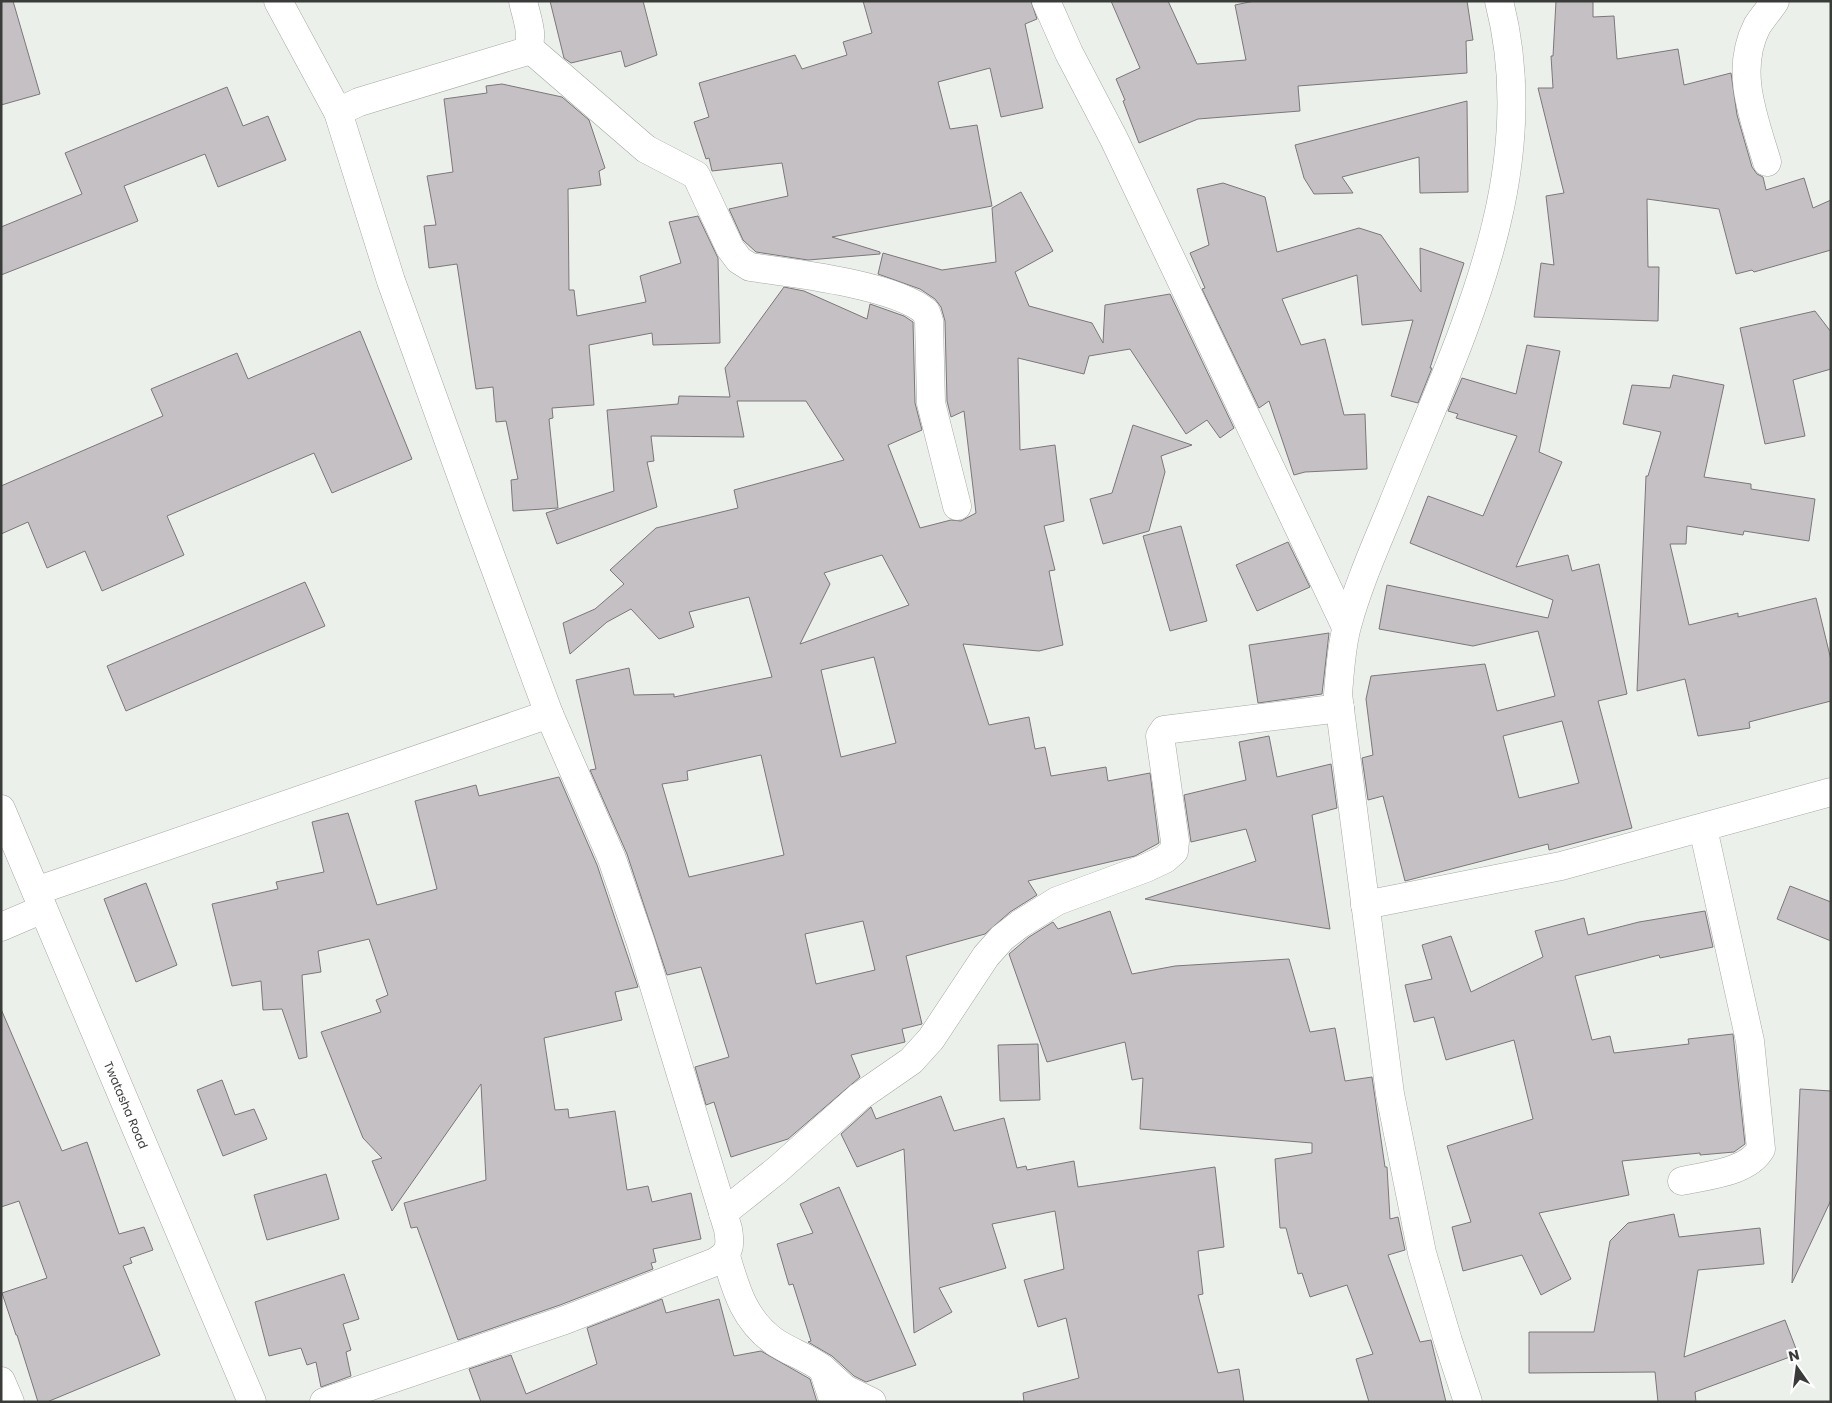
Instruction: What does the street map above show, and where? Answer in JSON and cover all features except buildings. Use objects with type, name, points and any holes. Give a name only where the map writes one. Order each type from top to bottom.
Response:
[{"type":"street","points":[[278,1],[338,112],[394,290],[549,714],[612,859],[638,934],[723,1213],[731,1246],[726,1256],[715,1262],[564,1320],[324,1402]]},
{"type":"street","points":[[338,112],[359,102],[524,52],[529,48],[531,40],[523,1]]},
{"type":"street","points":[[1046,1],[1069,53],[1114,140],[1346,627]]},
{"type":"street","points":[[1468,1402],[1422,1253],[1390,1094],[1338,694],[1346,627],[1375,548],[1480,287],[1494,238],[1504,189],[1511,126],[1512,79],[1505,24],[1499,1]]},
{"type":"street","points":[[1767,162],[1745,85],[1750,48],[1757,26],[1776,1]]},
{"type":"street","points":[[529,48],[646,149],[696,175],[730,248],[739,260],[750,267],[837,280],[910,300],[926,312],[928,321],[930,403],[957,506]]},
{"type":"street","points":[[723,1213],[777,1170],[859,1097],[911,1060],[932,1039],[986,956],[1008,933],[1056,901],[1165,860],[1174,851],[1175,841],[1160,736],[1164,730],[1340,708]]},
{"type":"street","points":[[1,927],[39,900],[549,714]]},
{"type":"street","points":[[1365,905],[1561,866],[1831,792]]},
{"type":"street","name":"Twatasha Road","points":[[1,809],[252,1402]]},
{"type":"street","points":[[1682,1182],[1744,1165],[1756,1158],[1760,1149],[1750,1041],[1703,828]]},
{"type":"street","points":[[726,1256],[740,1301],[755,1323],[774,1341],[823,1369],[845,1389],[872,1402]]},
{"type":"street","points":[[823,1369],[834,1402]]},
{"type":"street","points":[[1,1381],[10,1402]]}]
